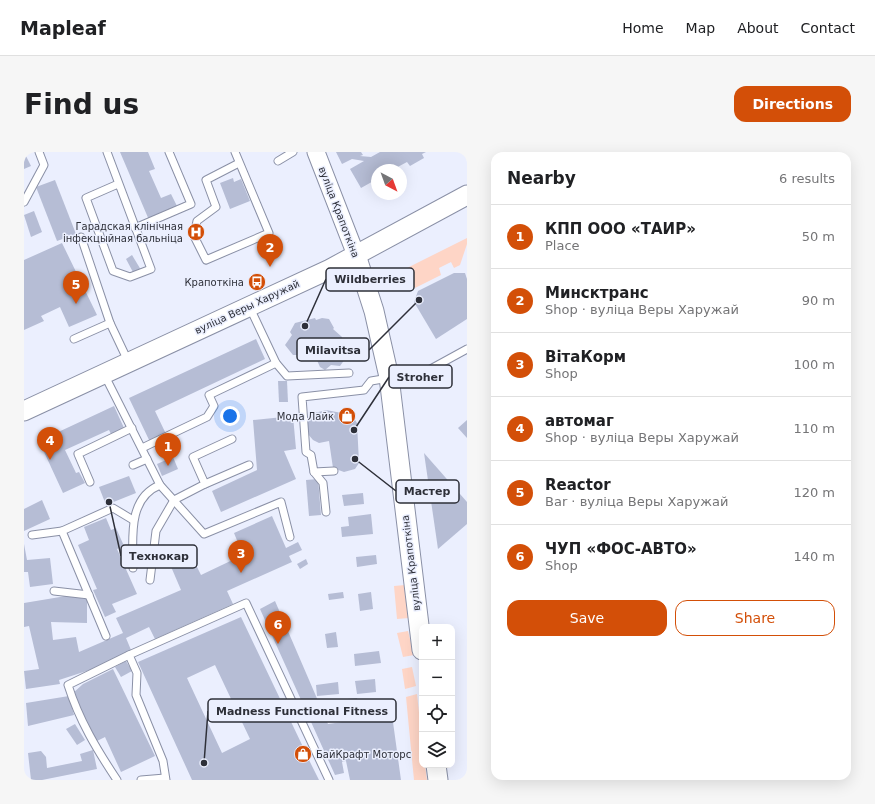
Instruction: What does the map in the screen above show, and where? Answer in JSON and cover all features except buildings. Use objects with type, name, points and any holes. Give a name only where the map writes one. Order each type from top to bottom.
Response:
[{"type":"main road","name":"вуліца Веры Харужай","points":[[24,411],[356,256],[467,195]]},
{"type":"main road","name":"вуліца Крапоткіна","points":[[356,256],[374,311],[389,377],[419,625]]},
{"type":"main road","points":[[436,768],[438,780]]},
{"type":"street","name":"вуліца Крапоткіна","points":[[316,152],[356,256]]},
{"type":"lane","points":[[24,202],[44,165],[39,152]]},
{"type":"lane","points":[[106,152],[151,269],[130,277],[114,271],[86,198],[118,184]]},
{"type":"lane","points":[[135,228],[191,204],[169,152]]},
{"type":"lane","points":[[278,161],[293,152]]},
{"type":"lane","points":[[236,153],[269,233],[206,260],[194,236],[197,221],[216,207],[206,180],[239,162]]},
{"type":"lane","points":[[80,237],[110,323],[129,362]]},
{"type":"lane","points":[[249,306],[276,363],[287,376],[349,373]]},
{"type":"lane","points":[[74,339],[110,323]]},
{"type":"lane","points":[[326,512],[323,483],[314,472],[311,455],[306,452],[302,397],[364,390],[371,381],[425,372],[467,349]]},
{"type":"lane","points":[[142,448],[207,417],[214,406],[209,395],[276,363]]},
{"type":"lane","points":[[104,374],[160,485],[204,534],[282,502],[290,537]]},
{"type":"lane","points":[[90,482],[78,454],[132,428]]},
{"type":"lane","points":[[205,484],[193,457],[232,439]]},
{"type":"lane","points":[[133,465],[147,459]]},
{"type":"lane","points":[[150,580],[156,531],[174,500],[205,484],[249,465]]},
{"type":"lane","points":[[314,472],[334,471]]},
{"type":"lane","points":[[132,568],[132,520],[144,496],[153,488],[160,485]]},
{"type":"lane","points":[[32,535],[62,531],[113,508],[132,520]]},
{"type":"lane","points":[[62,531],[106,636]]},
{"type":"lane","points":[[54,591],[89,595]]},
{"type":"lane","points":[[117,780],[100,756],[76,708],[68,686],[129,656],[246,603],[328,780]]},
{"type":"lane","points":[[129,656],[137,673],[136,695],[164,761],[165,779],[141,780]]},
{"type":"shaded area","points":[[467,238],[467,244],[460,265],[454,268],[451,262],[439,268],[441,275],[415,288],[405,269]]},
{"type":"shaded area","points":[[405,585],[409,618],[397,619],[394,586]]},
{"type":"shaded area","points":[[408,631],[414,655],[403,657],[397,633]]},
{"type":"shaded area","points":[[412,667],[416,686],[405,689],[402,669]]},
{"type":"shaded area","points":[[417,694],[419,712],[419,768],[425,768],[427,780],[414,780],[406,697]]},
{"type":"place","name":"Гарадская клінічная інфекцыйная бальніца","points":[[196,232]]},
{"type":"place","name":"Минсктранс","points":[[270,267]]},
{"type":"place","name":"Крапоткіна","points":[[257,282]]},
{"type":"place","name":"Milavitsa","points":[[419,300]]},
{"type":"place","name":"Reactor","points":[[76,304]]},
{"type":"place","name":"Wildberries","points":[[305,326]]},
{"type":"place","name":"Мода Лайк","points":[[347,416]]},
{"type":"place","name":"Stroher","points":[[354,430]]},
{"type":"place","name":"Мастер","points":[[355,459]]},
{"type":"place","name":"автомаг","points":[[50,460]]},
{"type":"place","name":"КПП ООО «ТАИР»","points":[[168,466]]},
{"type":"place","name":"Технокар","points":[[109,502]]},
{"type":"place","name":"ВітаКорм","points":[[241,573]]},
{"type":"place","name":"ЧУП «ФОС-АВТО»","points":[[278,644]]},
{"type":"place","name":"БайКрафт Моторс","points":[[303,754]]},
{"type":"place","name":"Madness Functional Fitness","points":[[204,763]]}]
